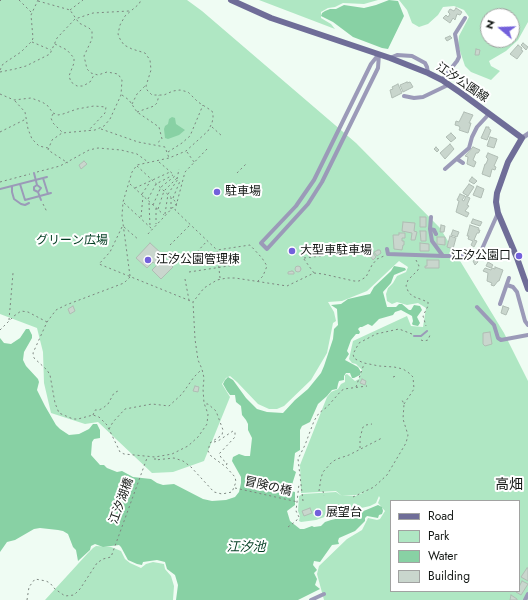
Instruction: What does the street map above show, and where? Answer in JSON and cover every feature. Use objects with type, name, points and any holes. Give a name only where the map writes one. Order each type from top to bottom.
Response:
[{"type":"main road","name":"江汐公園線","points":[[231,0],[271,18],[379,54],[428,73],[442,80],[489,114],[525,136],[508,162],[497,193],[498,214],[517,258],[528,289]]},
{"type":"street","points":[[442,80],[459,57],[455,34],[465,18]]},
{"type":"street","points":[[379,54],[378,68],[322,182],[308,204],[266,249],[261,243],[296,206],[314,180],[370,64],[379,54]]},
{"type":"street","points":[[390,58],[397,55],[412,56],[425,63],[428,73]]},
{"type":"street","points":[[404,96],[414,98],[423,97],[448,85]]},
{"type":"street","points":[[445,169],[469,148],[477,126],[489,114]]},
{"type":"street","points":[[457,159],[463,163]]},
{"type":"street","points":[[387,249],[388,254],[467,256],[476,254],[482,249],[498,214]]},
{"type":"street","points":[[431,217],[430,229],[432,240],[443,256]]},
{"type":"street","points":[[430,229],[434,230],[436,234]]},
{"type":"street","points":[[500,304],[510,278]]},
{"type":"street","points":[[507,284],[513,287],[517,292],[525,321],[528,325]]},
{"type":"street","points":[[477,308],[494,325],[498,338],[502,340],[528,334]]},
{"type":"street","points":[[311,600],[324,594]]},
{"type":"street","points":[[524,600],[528,594]]},
{"type":"lane","points":[[34,173],[37,185],[41,188]]},
{"type":"lane","points":[[0,189],[47,177]]},
{"type":"lane","points":[[43,178],[48,194]]},
{"type":"lane","points":[[20,184],[25,200],[51,193]]},
{"type":"lane","points":[[37,185],[34,187],[34,190],[38,192],[41,200]]},
{"type":"lane","points":[[12,186],[14,199],[21,204],[25,205],[29,203]]},
{"type":"lane","points":[[38,192],[41,188],[46,186]]},
{"type":"lane","points":[[414,336],[421,336],[427,330]]},
{"type":"path","points":[[19,0],[32,13]]},
{"type":"path","points":[[100,129],[110,119],[121,95],[122,80],[118,74],[107,72],[95,74],[87,69],[84,56],[92,39],[92,31],[79,23],[75,19],[70,10],[38,0],[30,16],[33,38],[32,42],[21,52],[3,64],[0,71],[15,70],[50,54],[59,35],[75,19],[93,13],[130,12]]},
{"type":"path","points":[[70,10],[83,0]]},
{"type":"path","points":[[132,104],[137,94],[144,86],[146,86],[151,70],[150,60],[148,55],[145,53],[124,45],[118,34],[120,25],[125,16],[139,4],[141,0]]},
{"type":"path","points":[[32,42],[52,50]]},
{"type":"path","points":[[54,43],[67,50],[74,58],[74,63],[69,76],[70,82],[78,86],[83,86],[90,82],[95,74]]},
{"type":"path","points":[[130,277],[122,216],[123,202],[132,172],[137,165],[158,161],[186,152],[211,127],[213,114],[212,111],[198,102],[188,92],[180,90],[159,95],[152,95],[147,90],[146,86]]},
{"type":"path","points":[[0,94],[14,100],[25,112],[28,129],[32,139],[38,146],[48,148],[48,150],[68,163],[89,150],[98,148],[121,150],[137,154],[148,162]]},
{"type":"path","points":[[121,95],[129,100],[137,112],[159,127],[162,139],[155,144]]},
{"type":"path","points":[[137,112],[154,106],[157,103],[159,95]]},
{"type":"path","points":[[14,100],[31,98],[47,104],[53,113],[52,120],[62,133]]},
{"type":"path","points":[[53,113],[63,114],[77,109],[102,105],[106,107],[104,113],[87,131]]},
{"type":"path","points":[[167,152],[190,136],[203,105]]},
{"type":"path","points":[[0,132],[27,118]]},
{"type":"path","points":[[211,127],[222,136]]},
{"type":"path","points":[[48,148],[52,140],[62,133],[100,129],[128,139],[165,146],[169,158]]},
{"type":"path","points":[[207,149],[186,172],[175,210],[217,250],[220,279]]},
{"type":"path","points":[[186,152],[194,162]]},
{"type":"path","points":[[158,161],[182,183]]},
{"type":"path","points":[[237,174],[247,163]]},
{"type":"path","points":[[137,165],[177,203]]},
{"type":"path","points":[[171,210],[172,198],[178,179],[178,169]]},
{"type":"path","points":[[135,189],[170,172]]},
{"type":"path","points":[[147,200],[156,184],[174,176]]},
{"type":"path","points":[[153,205],[161,188],[174,176]]},
{"type":"path","points":[[156,225],[157,209],[164,191],[178,179]]},
{"type":"path","points":[[165,215],[168,194],[178,179]]},
{"type":"path","points":[[141,217],[142,195],[151,181]]},
{"type":"path","points":[[129,183],[165,215]]},
{"type":"path","points":[[41,200],[47,212]]},
{"type":"path","points":[[123,202],[153,229]]},
{"type":"path","points":[[149,202],[150,226]]},
{"type":"path","points":[[147,235],[177,203]]},
{"type":"path","points":[[170,245],[190,225]]},
{"type":"path","points":[[123,226],[139,240]]},
{"type":"path","points":[[123,226],[110,252],[100,264],[130,277],[162,288],[193,302]]},
{"type":"path","points":[[187,263],[208,241]]},
{"type":"path","points":[[217,250],[250,245],[267,266],[263,276],[256,282]]},
{"type":"path","points":[[130,277],[124,283],[56,310],[47,322],[34,353],[34,358],[47,370],[50,375],[55,403],[59,412],[73,419],[93,415],[103,420],[120,452],[124,454],[155,457],[177,452],[188,446],[198,437],[207,424],[208,414],[204,403],[203,389],[204,378],[198,360],[193,302],[204,288],[212,282],[220,279],[235,278],[287,286],[314,273],[359,281],[366,277],[377,259],[388,254]]},
{"type":"path","points":[[301,255],[314,273]]},
{"type":"path","points":[[353,497],[374,487],[387,475],[406,443],[408,435],[403,419],[404,404],[414,389],[413,377],[409,372],[403,369],[364,363],[354,358],[353,354],[359,343],[366,338],[376,334],[399,329],[410,332],[414,336],[424,341],[428,340],[430,334],[422,316],[428,306],[428,302],[412,296],[406,286],[408,280],[418,270],[419,266],[413,255]]},
{"type":"path","points":[[303,258],[321,256]]},
{"type":"path","points":[[189,272],[235,265]]},
{"type":"path","points":[[9,320],[13,273]]},
{"type":"path","points":[[185,279],[189,300]]},
{"type":"path","points":[[0,330],[18,312],[24,311],[47,322]]},
{"type":"path","points":[[356,388],[364,363]]},
{"type":"path","points":[[109,429],[113,422],[125,409],[152,404],[169,406],[182,394],[194,377],[202,369]]},
{"type":"path","points":[[303,501],[298,460],[314,421],[319,413],[327,407],[341,391],[344,389],[366,386]]},
{"type":"path","points":[[93,415],[94,410],[100,410],[108,404],[114,393],[118,390]]},
{"type":"path","points":[[402,400],[404,404]]},
{"type":"path","points":[[155,457],[155,460],[174,458],[187,464],[214,492],[226,494],[232,492],[235,488],[236,480],[226,467],[211,456],[208,451],[210,443],[222,435],[223,430],[216,411],[208,404],[204,403]]},
{"type":"path","points":[[360,448],[360,438],[363,427],[366,424],[372,424]]},
{"type":"path","points":[[212,442],[217,442],[233,431],[235,432],[235,437],[219,454],[226,463],[226,467]]},
{"type":"path","points":[[319,491],[321,478],[328,466],[337,458],[349,455],[382,438]]},
{"type":"path","name":"江汐湖橋","points":[[27,600],[29,587],[36,579],[50,583],[58,592],[65,596],[76,593],[97,563],[103,559],[111,557],[147,457]]},
{"type":"path","points":[[288,527],[299,517],[296,511],[298,502],[297,494],[300,483]]},
{"type":"path","name":"冒険の橋","points":[[235,488],[298,502]]},
{"type":"path","points":[[323,491],[324,496]]},
{"type":"green space","name":"グリーン広場","points":[[0,0],[187,0],[202,11],[356,143],[440,228],[504,333],[528,381],[528,600],[324,600],[317,574],[319,566],[347,539],[362,530],[368,518],[377,520],[380,519],[385,511],[378,503],[380,498],[379,496],[376,503],[370,506],[330,515],[316,520],[299,521],[299,496],[303,494],[336,492],[342,496],[336,491],[301,493],[300,465],[327,397],[331,392],[338,389],[341,384],[345,382],[345,375],[347,374],[355,381],[359,379],[362,370],[349,359],[353,341],[407,316],[411,326],[423,327],[426,308],[418,303],[407,305],[397,302],[392,304],[387,301],[386,294],[388,288],[397,276],[406,272],[408,267],[399,261],[367,291],[342,301],[328,302],[334,312],[336,321],[333,323],[327,353],[311,380],[284,406],[277,409],[269,409],[258,404],[230,376],[226,378],[222,384],[230,397],[204,461],[173,472],[152,473],[98,422],[85,424],[51,413],[44,383],[43,352],[37,328],[0,314]],"holes":[[[368,491],[355,496],[342,496],[356,495]]]},
{"type":"green space","points":[[259,0],[378,0],[364,4],[343,3],[321,12],[321,18],[331,24],[335,29]]},
{"type":"green space","points":[[399,0],[528,0],[528,22],[520,36],[520,8],[480,8],[480,48],[509,48],[489,61],[491,66],[500,71],[491,80],[471,72],[465,66],[458,45],[459,36],[469,17],[464,10],[454,6],[443,7],[438,15],[428,24],[419,27],[412,23],[407,10]]},
{"type":"green space","points":[[96,546],[111,547],[121,551],[125,559],[141,568],[146,564],[153,562],[164,564],[165,569],[171,576],[174,586],[173,600],[45,600]]},
{"type":"water","points":[[389,0],[398,1],[404,16],[388,49],[353,37],[333,22],[321,16],[325,11],[336,9],[344,5],[364,8]]},
{"type":"water","points":[[172,117],[175,118],[176,124],[185,130],[179,135],[168,139],[165,138],[164,129],[168,124],[169,119]]},
{"type":"water","name":"江汐池","points":[[394,266],[405,268],[406,270],[394,275],[391,283],[383,292],[387,307],[396,307],[399,304],[402,304],[411,310],[414,305],[420,306],[422,310],[417,317],[420,323],[418,326],[413,325],[412,316],[401,310],[395,312],[393,315],[379,319],[372,326],[368,324],[360,327],[358,329],[360,332],[359,334],[356,334],[351,340],[347,351],[349,354],[345,360],[358,367],[361,372],[360,375],[352,378],[350,373],[346,373],[344,380],[339,381],[337,389],[332,390],[318,404],[310,422],[302,426],[300,430],[300,450],[295,453],[293,470],[296,472],[290,491],[295,492],[295,505],[287,511],[290,521],[300,529],[304,529],[312,526],[321,526],[325,522],[354,515],[378,505],[382,507],[383,511],[378,518],[367,516],[365,521],[355,531],[339,538],[339,544],[332,545],[320,562],[314,561],[313,565],[317,570],[314,573],[317,579],[315,585],[320,589],[298,600],[176,600],[178,585],[175,575],[167,569],[165,562],[157,560],[143,562],[142,565],[137,564],[128,560],[119,545],[103,547],[95,544],[91,546],[90,550],[78,561],[76,550],[73,547],[68,534],[58,530],[40,528],[34,529],[15,540],[7,542],[0,552],[0,338],[4,343],[11,344],[20,338],[26,329],[29,329],[32,338],[24,352],[23,360],[26,366],[38,379],[39,382],[37,390],[45,406],[56,425],[69,435],[79,434],[89,429],[93,424],[97,424],[100,430],[100,438],[94,439],[92,442],[91,455],[100,465],[104,465],[107,468],[117,472],[122,471],[133,477],[151,479],[163,485],[174,484],[203,499],[212,501],[226,500],[235,497],[239,492],[241,483],[241,477],[232,461],[233,457],[239,454],[250,456],[252,438],[248,430],[248,424],[242,415],[241,406],[236,402],[235,395],[230,395],[227,391],[223,384],[225,380],[228,377],[233,380],[246,398],[257,409],[267,412],[283,413],[308,389],[321,373],[333,339],[334,329],[338,325],[337,309],[331,305],[341,304],[348,299],[370,294],[374,287],[391,271]]},
{"type":"building","points":[[456,8],[462,12],[460,15],[457,14],[455,20],[453,18],[450,23],[443,18],[446,15],[448,17],[450,14],[448,12],[450,9],[454,11]]},
{"type":"building","points":[[450,36],[452,38],[447,41],[445,38]]},
{"type":"building","points":[[523,43],[528,47],[526,50],[521,45]]},
{"type":"building","points":[[520,46],[522,48],[521,50],[523,51],[517,59],[510,54],[515,48],[520,48]]},
{"type":"building","points":[[476,49],[480,50],[479,55],[475,55]]},
{"type":"building","points":[[410,82],[413,87],[403,92],[400,85]]},
{"type":"building","points":[[398,84],[402,93],[392,98],[390,90]]},
{"type":"building","points":[[464,112],[473,115],[469,123],[471,123],[468,133],[459,130],[459,126],[455,125],[456,121],[459,122]]},
{"type":"building","points":[[486,127],[489,127],[491,130],[487,140],[481,138]]},
{"type":"building","points":[[451,133],[456,138],[451,142],[446,137]]},
{"type":"building","points":[[490,137],[497,139],[494,148],[487,146]]},
{"type":"building","points":[[450,144],[454,149],[445,159],[440,153]]},
{"type":"building","points":[[436,147],[439,150],[437,152],[434,149]]},
{"type":"building","points":[[473,147],[480,150],[476,153],[473,160],[476,162],[474,167],[467,164],[468,157],[465,156]]},
{"type":"building","points":[[488,153],[498,157],[494,166],[496,167],[495,170],[492,169],[490,177],[482,174],[488,159],[486,157]]},
{"type":"building","points":[[84,161],[87,164],[81,169],[79,165]]},
{"type":"building","points":[[472,177],[477,181],[474,184],[469,181]]},
{"type":"building","points":[[469,184],[474,187],[468,196],[463,192]]},
{"type":"building","points":[[477,186],[484,189],[481,198],[473,195]]},
{"type":"building","points":[[460,194],[465,196],[462,200],[464,201],[466,196],[470,198],[467,205],[469,206],[465,211],[469,213],[467,217],[456,212],[459,201],[457,200]]},
{"type":"building","points":[[420,217],[426,217],[426,227],[420,227]]},
{"type":"building","points":[[473,219],[482,222],[480,226],[471,223]]},
{"type":"building","points":[[403,222],[415,223],[414,231],[417,232],[415,240],[411,240],[412,233],[402,231]]},
{"type":"building","points":[[441,225],[445,226],[444,232],[440,232]]},
{"type":"building","points":[[470,225],[479,228],[478,230],[480,230],[474,240],[477,241],[474,247],[471,245],[473,241],[468,239],[469,236],[467,236]]},
{"type":"building","points":[[453,230],[459,232],[457,237],[451,235]]},
{"type":"building","points":[[420,231],[426,231],[426,241],[421,241]]},
{"type":"building","points":[[399,233],[405,233],[405,238],[402,238],[404,245],[402,250],[394,249],[393,235],[399,235]]},
{"type":"building","points":[[450,236],[456,238],[453,249],[447,247]]},
{"type":"building","points":[[437,237],[445,237],[445,245],[437,244]]},
{"type":"building","name":"江汐公園管理棟","points":[[150,243],[161,253],[156,259],[159,263],[164,258],[173,267],[161,279],[152,270],[157,265],[153,262],[147,268],[136,258]]},
{"type":"building","points":[[420,243],[429,244],[429,251],[420,251]]},
{"type":"building","points":[[487,249],[493,249],[492,260],[484,259]]},
{"type":"building","points":[[380,250],[381,253],[377,256],[374,252]]},
{"type":"building","points":[[373,253],[376,257],[373,260],[370,256]]},
{"type":"building","points":[[476,259],[478,262],[475,265],[473,261]]},
{"type":"building","points":[[427,260],[439,260],[439,268],[425,268],[425,266],[427,266]]},
{"type":"building","points":[[488,262],[493,265],[491,268],[486,266]]},
{"type":"building","points":[[298,266],[301,269],[298,272],[295,269]]},
{"type":"building","points":[[495,267],[503,270],[499,281],[494,286],[491,285],[492,283],[487,281],[488,273],[483,271],[485,268],[491,270],[492,268],[495,269]]},
{"type":"building","points":[[292,271],[294,274],[288,274],[288,272]]},
{"type":"building","points":[[73,306],[75,311],[70,314],[68,309]]},
{"type":"building","points":[[503,306],[509,308],[506,315],[501,313]]},
{"type":"building","points":[[490,332],[492,344],[485,346],[483,344],[483,333]]},
{"type":"building","points":[[362,379],[366,381],[365,385],[360,383]]},
{"type":"building","points":[[195,386],[199,387],[198,392],[193,391]]},
{"type":"building","points":[[310,508],[312,513],[304,516],[302,511]]},
{"type":"building","points":[[528,568],[528,581],[521,577]]},
{"type":"building","points":[[522,581],[528,584],[521,595],[516,592],[520,592],[520,585]]},
{"type":"building","points":[[511,595],[517,599],[517,600],[510,600]]},
{"type":"place","name":"駐車場","points":[[217,192]]},
{"type":"place","name":"大型車駐車場","points":[[292,251]]},
{"type":"place","name":"江汐公園口","points":[[519,256]]},
{"type":"place","name":"江汐公園管理棟","points":[[148,260]]},
{"type":"place","name":"展望台","points":[[318,513]]},
{"type":"district","name":"高畑","points":[[509,486]]}]
